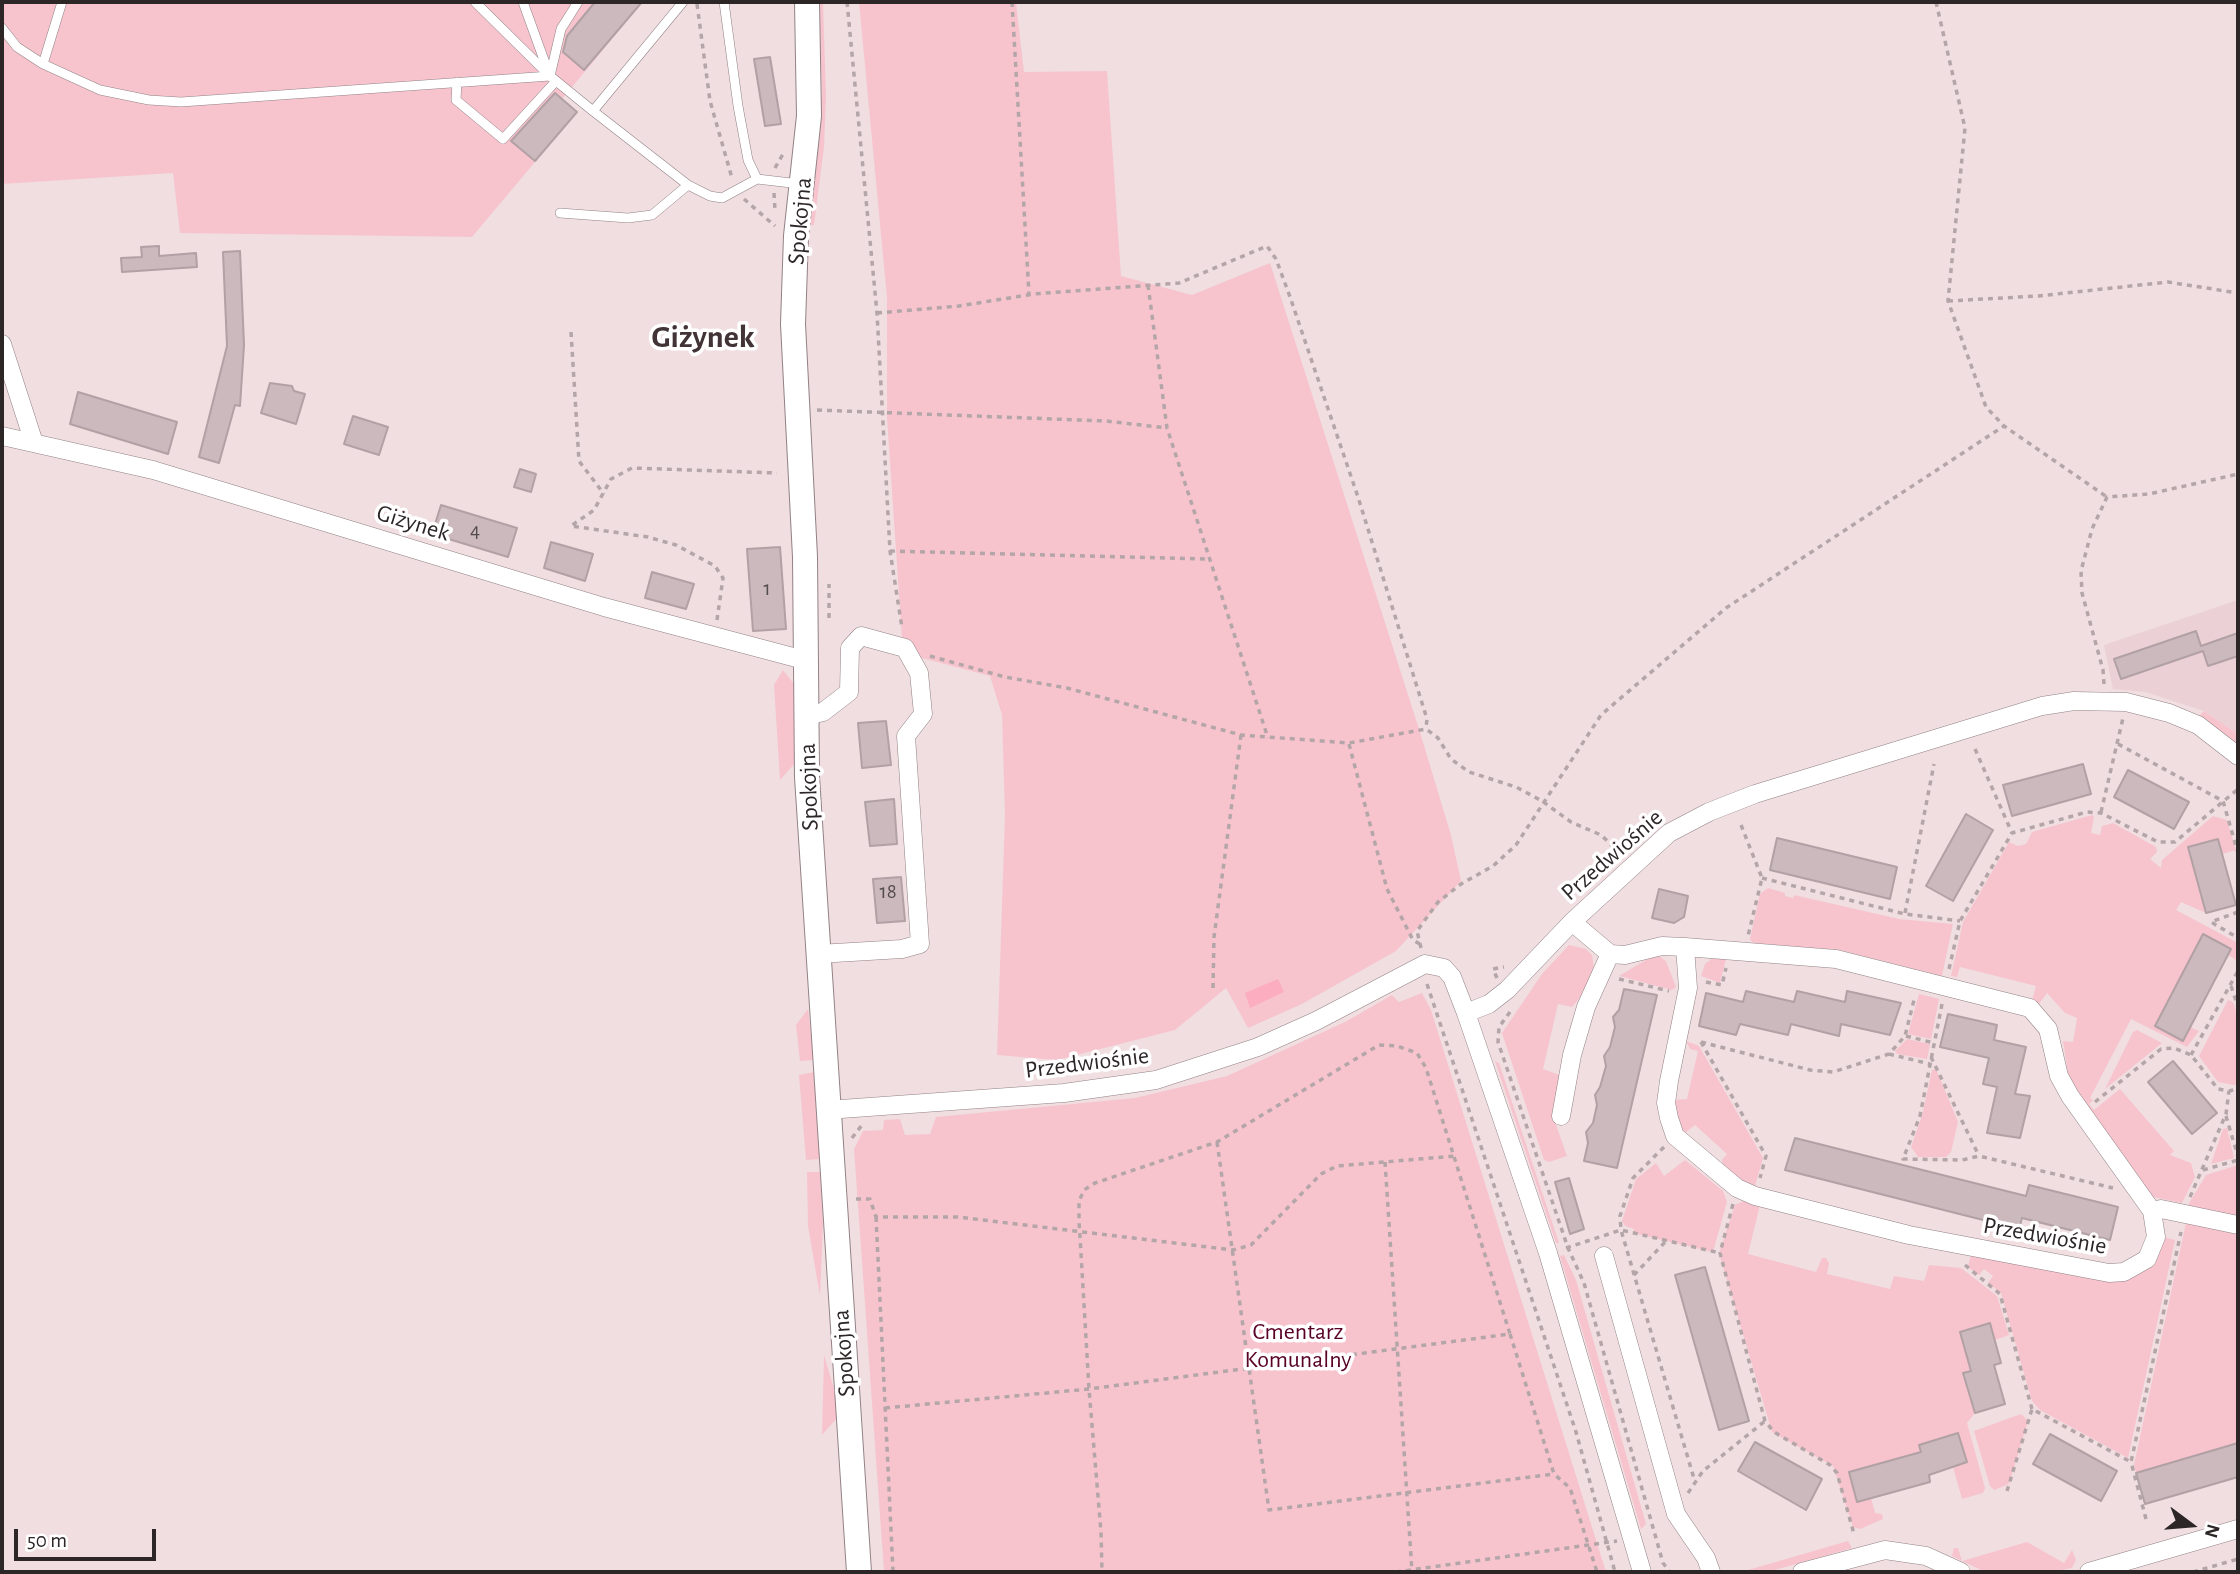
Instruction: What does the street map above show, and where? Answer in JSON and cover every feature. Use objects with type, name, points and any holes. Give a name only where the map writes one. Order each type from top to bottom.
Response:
[{"type":"street","name":"Spokojna","points":[[807,2],[809,116],[796,236],[793,324],[808,409],[807,777],[859,1572]]},
{"type":"street","points":[[2,344],[34,443]]},
{"type":"street","name":"Giżynek","points":[[2,436],[153,470],[713,637],[808,661]]},
{"type":"street","points":[[807,716],[823,712],[849,692],[850,648],[861,636],[905,648],[919,673],[923,714],[906,736],[920,944],[902,949],[818,954]]},
{"type":"street","name":"Przedwiośnie","points":[[1466,1013],[1489,1004],[1507,990],[1572,922],[1670,833],[1709,812],[1755,794],[2042,706],[2105,700],[2146,705],[2198,725],[2238,756]]},
{"type":"street","name":"Przedwiośnie","points":[[1572,922],[1610,954]]},
{"type":"street","points":[[1561,1115],[1583,1019],[1610,954],[1625,955],[1662,946],[1836,959],[2030,1008],[2048,1029],[2059,1076],[2152,1211],[2185,1213],[2238,1225]]},
{"type":"street","points":[[1675,1136],[1666,1103],[1688,988],[1685,947]]},
{"type":"street","points":[[1425,964],[1444,968],[1452,977],[1466,1013],[1548,1253],[1643,1572]]},
{"type":"street","name":"Przedwiośnie","points":[[827,1110],[1064,1093],[1156,1080],[1258,1047],[1316,1021],[1425,964]]},
{"type":"street","name":"Przedwiośnie","points":[[1675,1136],[1737,1188],[1755,1196],[1909,1236],[2109,1273],[2124,1272],[2147,1259],[2156,1237],[2152,1211]]},
{"type":"street","points":[[1604,1256],[1676,1514],[1706,1558],[1711,1572]]},
{"type":"street","points":[[2089,1572],[2238,1529]]},
{"type":"street","points":[[1801,1572],[1885,1550],[1926,1556],[1961,1572]]},
{"type":"lane","points":[[43,64],[62,2]]},
{"type":"lane","points":[[475,2],[553,79],[688,185],[710,196],[722,198],[757,179],[802,184]]},
{"type":"lane","points":[[523,2],[553,79]]},
{"type":"lane","points":[[457,82],[456,100],[503,138],[553,79],[561,29],[578,2]]},
{"type":"lane","points":[[593,111],[683,2]]},
{"type":"lane","points":[[724,2],[748,160],[757,179]]},
{"type":"lane","points":[[2,28],[18,47],[43,64],[100,90],[181,102],[457,82],[553,79]]},
{"type":"lane","points":[[560,213],[628,218],[652,215],[688,185]]},
{"type":"path","points":[[696,2],[710,101],[735,189],[754,210],[777,228],[796,236]]},
{"type":"path","points":[[846,2],[877,313],[890,551],[905,648],[960,667],[1067,688],[1241,735],[1349,743],[1426,729],[1438,737],[1451,759],[1469,772],[1516,788],[1542,801],[1571,822],[1601,835],[1633,864]]},
{"type":"path","points":[[1012,2],[1029,294]]},
{"type":"path","points":[[1936,2],[1965,128],[1948,301],[1986,407],[2004,426],[2107,497],[2149,494],[2238,474]]},
{"type":"path","points":[[877,313],[959,306],[1029,294],[1179,283],[1267,246],[1276,259],[1358,498],[1427,719],[1426,729]]},
{"type":"path","points":[[1948,301],[2038,296],[2168,282],[2238,293]]},
{"type":"path","points":[[1148,285],[1167,428],[1268,738]]},
{"type":"path","points":[[571,332],[579,461],[604,494]]},
{"type":"path","points":[[808,409],[1106,421],[1167,428]]},
{"type":"path","points":[[808,409],[819,423]]},
{"type":"path","points":[[1615,1572],[1576,1432],[1428,985],[1417,931],[1438,902],[1461,884],[1493,866],[1516,845],[1542,801],[1601,715],[1726,608],[2004,426]]},
{"type":"path","points":[[713,637],[723,578],[715,566],[676,545],[648,537],[571,526],[594,510],[611,479],[632,468],[777,473]]},
{"type":"path","points":[[2105,700],[2103,670],[2085,609],[2081,571],[2092,529],[2107,497]]},
{"type":"path","points":[[890,551],[1209,559]]},
{"type":"path","points":[[2101,813],[2126,702]]},
{"type":"path","points":[[1213,988],[1214,937],[1241,735]]},
{"type":"path","points":[[1349,743],[1387,889],[1413,940],[1420,944]]},
{"type":"path","points":[[2118,744],[2223,801],[2238,853]]},
{"type":"path","points":[[1975,749],[2012,833]]},
{"type":"path","points":[[1905,914],[1934,764]]},
{"type":"path","points":[[1603,973],[1673,992],[1688,988],[1699,981],[1722,985],[1727,961],[1741,962],[1762,878],[1741,825]]},
{"type":"path","points":[[1762,878],[1905,914],[1960,921]]},
{"type":"path","points":[[2238,912],[2211,922],[2238,938]]},
{"type":"path","points":[[2191,1055],[2238,971]]},
{"type":"path","points":[[2231,985],[2238,1007]]},
{"type":"path","points":[[1680,1033],[1701,1042],[1810,1070],[1833,1072],[1889,1054],[1905,1036],[1916,990]]},
{"type":"path","points":[[1513,1010],[1499,1027],[1498,1042],[1568,1248],[1584,1283],[1663,1563],[1670,1572]]},
{"type":"path","points":[[1905,1036],[1934,1043]]},
{"type":"path","points":[[1701,1042],[1766,1156],[1755,1196]]},
{"type":"path","points":[[1102,1572],[1080,1231],[1079,1201],[1084,1190],[1095,1183],[1217,1142],[1379,1045],[1397,1045],[1417,1053],[1426,1068],[1554,1474],[1570,1488],[1597,1572]]},
{"type":"path","points":[[2083,1113],[2161,1049],[2174,1048],[2191,1055],[2218,1089],[2238,1089]]},
{"type":"path","points":[[1889,1054],[1930,1064]]},
{"type":"path","points":[[1931,1057],[1979,1156]]},
{"type":"path","points":[[2146,1519],[2131,1462],[2185,1213],[2226,1114],[2229,1091]]},
{"type":"path","points":[[2203,1170],[2238,1159],[2226,1114]]},
{"type":"path","points":[[1675,1136],[1633,1178],[1620,1216],[1621,1230],[1695,1482]]},
{"type":"path","points":[[1217,1142],[1252,1368],[1269,1510],[1554,1474]]},
{"type":"path","points":[[876,1217],[958,1216],[1233,1250],[1251,1245],[1321,1174],[1337,1166],[1455,1156]]},
{"type":"path","points":[[1385,1162],[1409,1492],[1412,1571]]},
{"type":"path","points":[[1737,1188],[1720,1253],[1765,1421],[1774,1432],[1830,1465],[1838,1473],[1854,1534]]},
{"type":"path","points":[[851,1199],[870,1199],[876,1217],[893,1572]]},
{"type":"path","points":[[1558,1250],[1621,1230],[1720,1253]]},
{"type":"path","points":[[1634,1276],[1666,1241]]},
{"type":"path","points":[[1968,1247],[1965,1267],[2000,1294],[2032,1409],[2007,1491]]},
{"type":"path","points":[[885,1408],[1089,1389],[1510,1334]]},
{"type":"path","points":[[2032,1409],[2131,1462]]},
{"type":"path","points":[[1684,1502],[1703,1471],[1765,1421]]},
{"type":"path","points":[[1396,1572],[1589,1547],[1622,1540]]},
{"type":"path","points":[[2193,1572],[2238,1559]]},
{"type":"shaded area","points":[[2238,600],[2238,734],[2204,711],[2145,692],[2113,689],[2104,645]]},
{"type":"shaded area","points":[[1278,979],[1284,992],[1250,1008],[1245,993]]},
{"type":"green space","points":[[2,2],[643,2],[562,99],[577,112],[472,237],[180,233],[173,173],[2,184]]},
{"type":"green space","points":[[819,2],[823,2],[826,96],[824,147],[814,225],[810,225],[822,94]]},
{"type":"green space","points":[[859,2],[1016,2],[1024,72],[1107,71],[1121,276],[1192,295],[1270,263],[1419,729],[1451,835],[1461,881],[1396,951],[1302,1004],[1248,1028],[1226,988],[1175,1030],[1057,1060],[997,1055],[1005,815],[1002,715],[990,676],[903,653],[887,418],[887,298]]},
{"type":"green space","points":[[783,670],[794,684],[797,761],[780,780],[774,685]]},
{"type":"green space","points":[[2204,711],[2238,734],[2238,744],[2199,716]]},
{"type":"green space","points":[[2092,815],[2094,817],[2091,833],[2100,835],[2102,826],[2113,823],[2156,847],[2157,852],[2150,859],[2161,868],[2162,860],[2213,816],[2227,820],[2236,850],[2222,854],[2218,839],[2188,847],[2206,913],[2181,902],[2176,910],[2238,943],[2238,961],[2228,955],[2230,949],[2203,935],[2155,1026],[2190,1027],[2199,1031],[2187,1047],[2131,1019],[2089,1104],[2094,1110],[2120,1089],[2174,1151],[2170,1155],[2191,1163],[2195,1177],[2182,1203],[2153,1197],[2069,1080],[2063,1041],[2073,1042],[2077,1018],[2065,1013],[2047,993],[2039,1004],[2032,1000],[2036,986],[1960,967],[1957,977],[1951,976],[1963,922],[2009,842],[2018,846],[2026,844],[2032,832]]},
{"type":"green space","points":[[1768,888],[1793,898],[1794,895],[1899,919],[1953,924],[1942,976],[1840,950],[1753,943],[1750,939],[1760,894]]},
{"type":"green space","points":[[1569,945],[1586,949],[1592,955],[1594,968],[1590,986],[1572,1007],[1558,1004],[1543,1069],[1562,1076],[1554,1119],[1567,1156],[1549,1162],[1544,1160],[1502,1033],[1542,974]]},
{"type":"green space","points":[[1656,954],[1666,961],[1676,987],[1672,990],[1619,976]]},
{"type":"green space","points":[[1713,958],[1726,959],[1720,983],[1701,976],[1705,964]]},
{"type":"green space","name":"Cmentarz Komunalny","points":[[1422,993],[1431,1010],[1606,1572],[884,1572],[854,1149],[863,1131],[883,1130],[884,1120],[900,1119],[905,1135],[930,1134],[936,1117],[1135,1098],[1227,1076],[1345,1022],[1392,995],[1399,1002]]},
{"type":"green space","points":[[1919,994],[1939,999],[1931,1039],[1908,1034]]},
{"type":"green space","points":[[2228,1000],[2233,1002],[2238,1016],[2238,1084],[2234,1085],[2218,1082],[2199,1056]]},
{"type":"green space","points":[[808,1009],[814,1060],[800,1061],[796,1025]]},
{"type":"green space","points":[[2137,1030],[2162,1043],[2105,1089],[2133,1032]]},
{"type":"green space","points":[[1907,1039],[1930,1044],[1927,1059],[1897,1054],[1895,1051]]},
{"type":"green space","points":[[1686,1041],[1699,1046],[1763,1158],[1755,1186],[1735,1178],[1723,1168],[1722,1160],[1727,1154],[1695,1125],[1685,1133],[1677,1122],[1674,1100],[1687,1099],[1698,1051],[1690,1049]]},
{"type":"green space","points":[[1495,1061],[1499,1063],[1559,1243],[1556,1243]]},
{"type":"green space","points":[[1936,1069],[1958,1122],[1951,1152],[1946,1157],[1918,1157],[1911,1147],[1922,1116],[1932,1070]]},
{"type":"green space","points":[[814,1072],[820,1159],[806,1160],[799,1075]]},
{"type":"green space","points":[[2227,1128],[2234,1158],[2211,1164],[2223,1129]]},
{"type":"green space","points":[[1685,1160],[1723,1191],[1727,1202],[1713,1252],[1633,1233],[1634,1229],[1625,1226],[1622,1221],[1636,1179],[1656,1163],[1664,1176]]},
{"type":"green space","points":[[2238,1165],[2238,1216],[2188,1205],[2206,1175]]},
{"type":"green space","points":[[807,1172],[820,1172],[823,1223],[820,1296],[808,1226]]},
{"type":"green space","points":[[1744,1201],[1760,1205],[1748,1254],[1816,1272],[1822,1258],[1826,1258],[1829,1263],[1827,1274],[1890,1289],[1894,1276],[1924,1281],[1929,1265],[1961,1268],[1997,1296],[2009,1335],[1995,1340],[1989,1323],[1960,1333],[1971,1371],[1963,1373],[1975,1413],[1967,1423],[1985,1488],[1983,1493],[1962,1499],[1953,1467],[1967,1462],[1958,1433],[1919,1445],[1921,1452],[1850,1472],[1857,1502],[1871,1498],[1875,1513],[1882,1514],[1883,1519],[1860,1529],[1853,1527],[1833,1466],[1772,1432],[1719,1253],[1735,1205]]},
{"type":"green space","points":[[2186,1223],[2238,1234],[2238,1443],[2136,1473],[2134,1465]]},
{"type":"green space","points":[[2163,1237],[2175,1240],[2128,1458],[2040,1410],[2032,1401],[2001,1293],[1988,1283],[1993,1276],[1984,1269],[1979,1275],[1968,1267],[1971,1254],[2111,1279]]},
{"type":"green space","points":[[1564,1255],[1576,1280],[1646,1524],[1641,1529],[1560,1256]]},
{"type":"green space","points":[[824,1355],[835,1392],[837,1418],[822,1435]]},
{"type":"green space","points":[[2021,1414],[2028,1421],[2009,1484],[1994,1490],[1990,1486],[1974,1431]]},
{"type":"green space","points":[[1848,1541],[1852,1548],[1768,1572],[1741,1572]]},
{"type":"green space","points":[[2027,1542],[2064,1563],[2072,1550],[2076,1560],[2072,1568],[2051,1572],[1985,1572],[1962,1561]]},
{"type":"green space","points":[[1954,1548],[1958,1548],[1962,1561],[1952,1556]]},
{"type":"building","points":[[595,2],[642,2],[584,70],[563,52],[567,36]]},
{"type":"building","points":[[770,57],[781,124],[765,126],[754,59]]},
{"type":"building","points":[[555,93],[577,112],[535,161],[511,141]]},
{"type":"building","points":[[159,246],[159,256],[196,253],[197,267],[122,272],[121,258],[142,257],[141,247]]},
{"type":"building","points":[[240,251],[244,345],[240,406],[235,405],[219,463],[199,457],[227,346],[223,252]]},
{"type":"building","points":[[270,383],[292,386],[294,391],[305,394],[296,424],[261,413]]},
{"type":"building","points":[[78,392],[177,422],[168,454],[70,424]]},
{"type":"building","points":[[353,416],[388,427],[379,455],[344,444]]},
{"type":"building","points":[[520,469],[536,474],[531,492],[514,487]]},
{"type":"building","points":[[441,505],[517,528],[508,557],[432,534]]},
{"type":"building","points":[[551,542],[593,554],[585,581],[544,568]]},
{"type":"building","points":[[780,547],[786,629],[753,631],[747,549]]},
{"type":"building","points":[[652,572],[694,584],[686,609],[645,598]]},
{"type":"building","points":[[2196,631],[2201,646],[2238,633],[2238,656],[2208,666],[2203,651],[2121,679],[2114,659]]},
{"type":"building","points":[[886,721],[891,765],[862,768],[858,723]]},
{"type":"building","points":[[2083,764],[2091,794],[2012,816],[2003,785]]},
{"type":"building","points":[[2128,770],[2189,802],[2174,829],[2114,797]]},
{"type":"building","points":[[894,799],[897,844],[870,846],[865,802]]},
{"type":"building","points":[[1966,814],[1993,830],[1953,901],[1926,886]]},
{"type":"building","points":[[1777,838],[1897,867],[1890,899],[1770,870]]},
{"type":"building","points":[[2218,839],[2236,905],[2206,913],[2188,847]]},
{"type":"building","points":[[901,877],[905,921],[877,923],[873,879]]},
{"type":"building","points":[[1659,889],[1688,896],[1684,917],[1674,923],[1652,918]]},
{"type":"building","points":[[2203,934],[2231,949],[2183,1041],[2155,1026]]},
{"type":"building","points":[[1624,989],[1657,995],[1617,1168],[1584,1161],[1588,1143],[1586,1132],[1593,1123],[1597,1105],[1595,1095],[1600,1087],[1606,1066],[1604,1056],[1610,1047],[1615,1027],[1613,1017],[1619,1010]]},
{"type":"building","points":[[1746,991],[1794,1002],[1797,991],[1845,1002],[1847,991],[1901,1003],[1890,1035],[1841,1024],[1839,1036],[1791,1024],[1788,1035],[1740,1024],[1736,1035],[1699,1026],[1706,993],[1743,1002]]},
{"type":"building","points":[[1948,1014],[1997,1025],[1994,1040],[2026,1047],[2015,1094],[2030,1096],[2020,1138],[1987,1133],[1997,1087],[1983,1084],[1989,1058],[1940,1047]]},
{"type":"building","points":[[2173,1061],[2217,1113],[2192,1134],[2148,1082]]},
{"type":"building","points":[[1795,1138],[2026,1196],[2029,1185],[2118,1207],[2110,1240],[2022,1218],[2019,1229],[1785,1170]]},
{"type":"building","points":[[1569,1178],[1584,1229],[1570,1234],[1555,1182]]},
{"type":"building","points":[[1705,1267],[1749,1421],[1719,1430],[1675,1275]]},
{"type":"building","points":[[1990,1323],[2001,1363],[1994,1365],[2005,1404],[1975,1413],[1963,1373],[1971,1371],[1960,1332]]},
{"type":"building","points":[[1958,1433],[1967,1462],[1929,1475],[1930,1482],[1857,1502],[1849,1472],[1921,1452],[1919,1445]]},
{"type":"building","points":[[2050,1434],[2117,1471],[2101,1501],[2033,1464]]},
{"type":"building","points":[[1755,1442],[1822,1479],[1806,1510],[1738,1471]]},
{"type":"building","points":[[2238,1443],[2238,1477],[2145,1504],[2136,1473]]},
{"type":"district","name":"Giżynek","points":[[703,337]]}]
